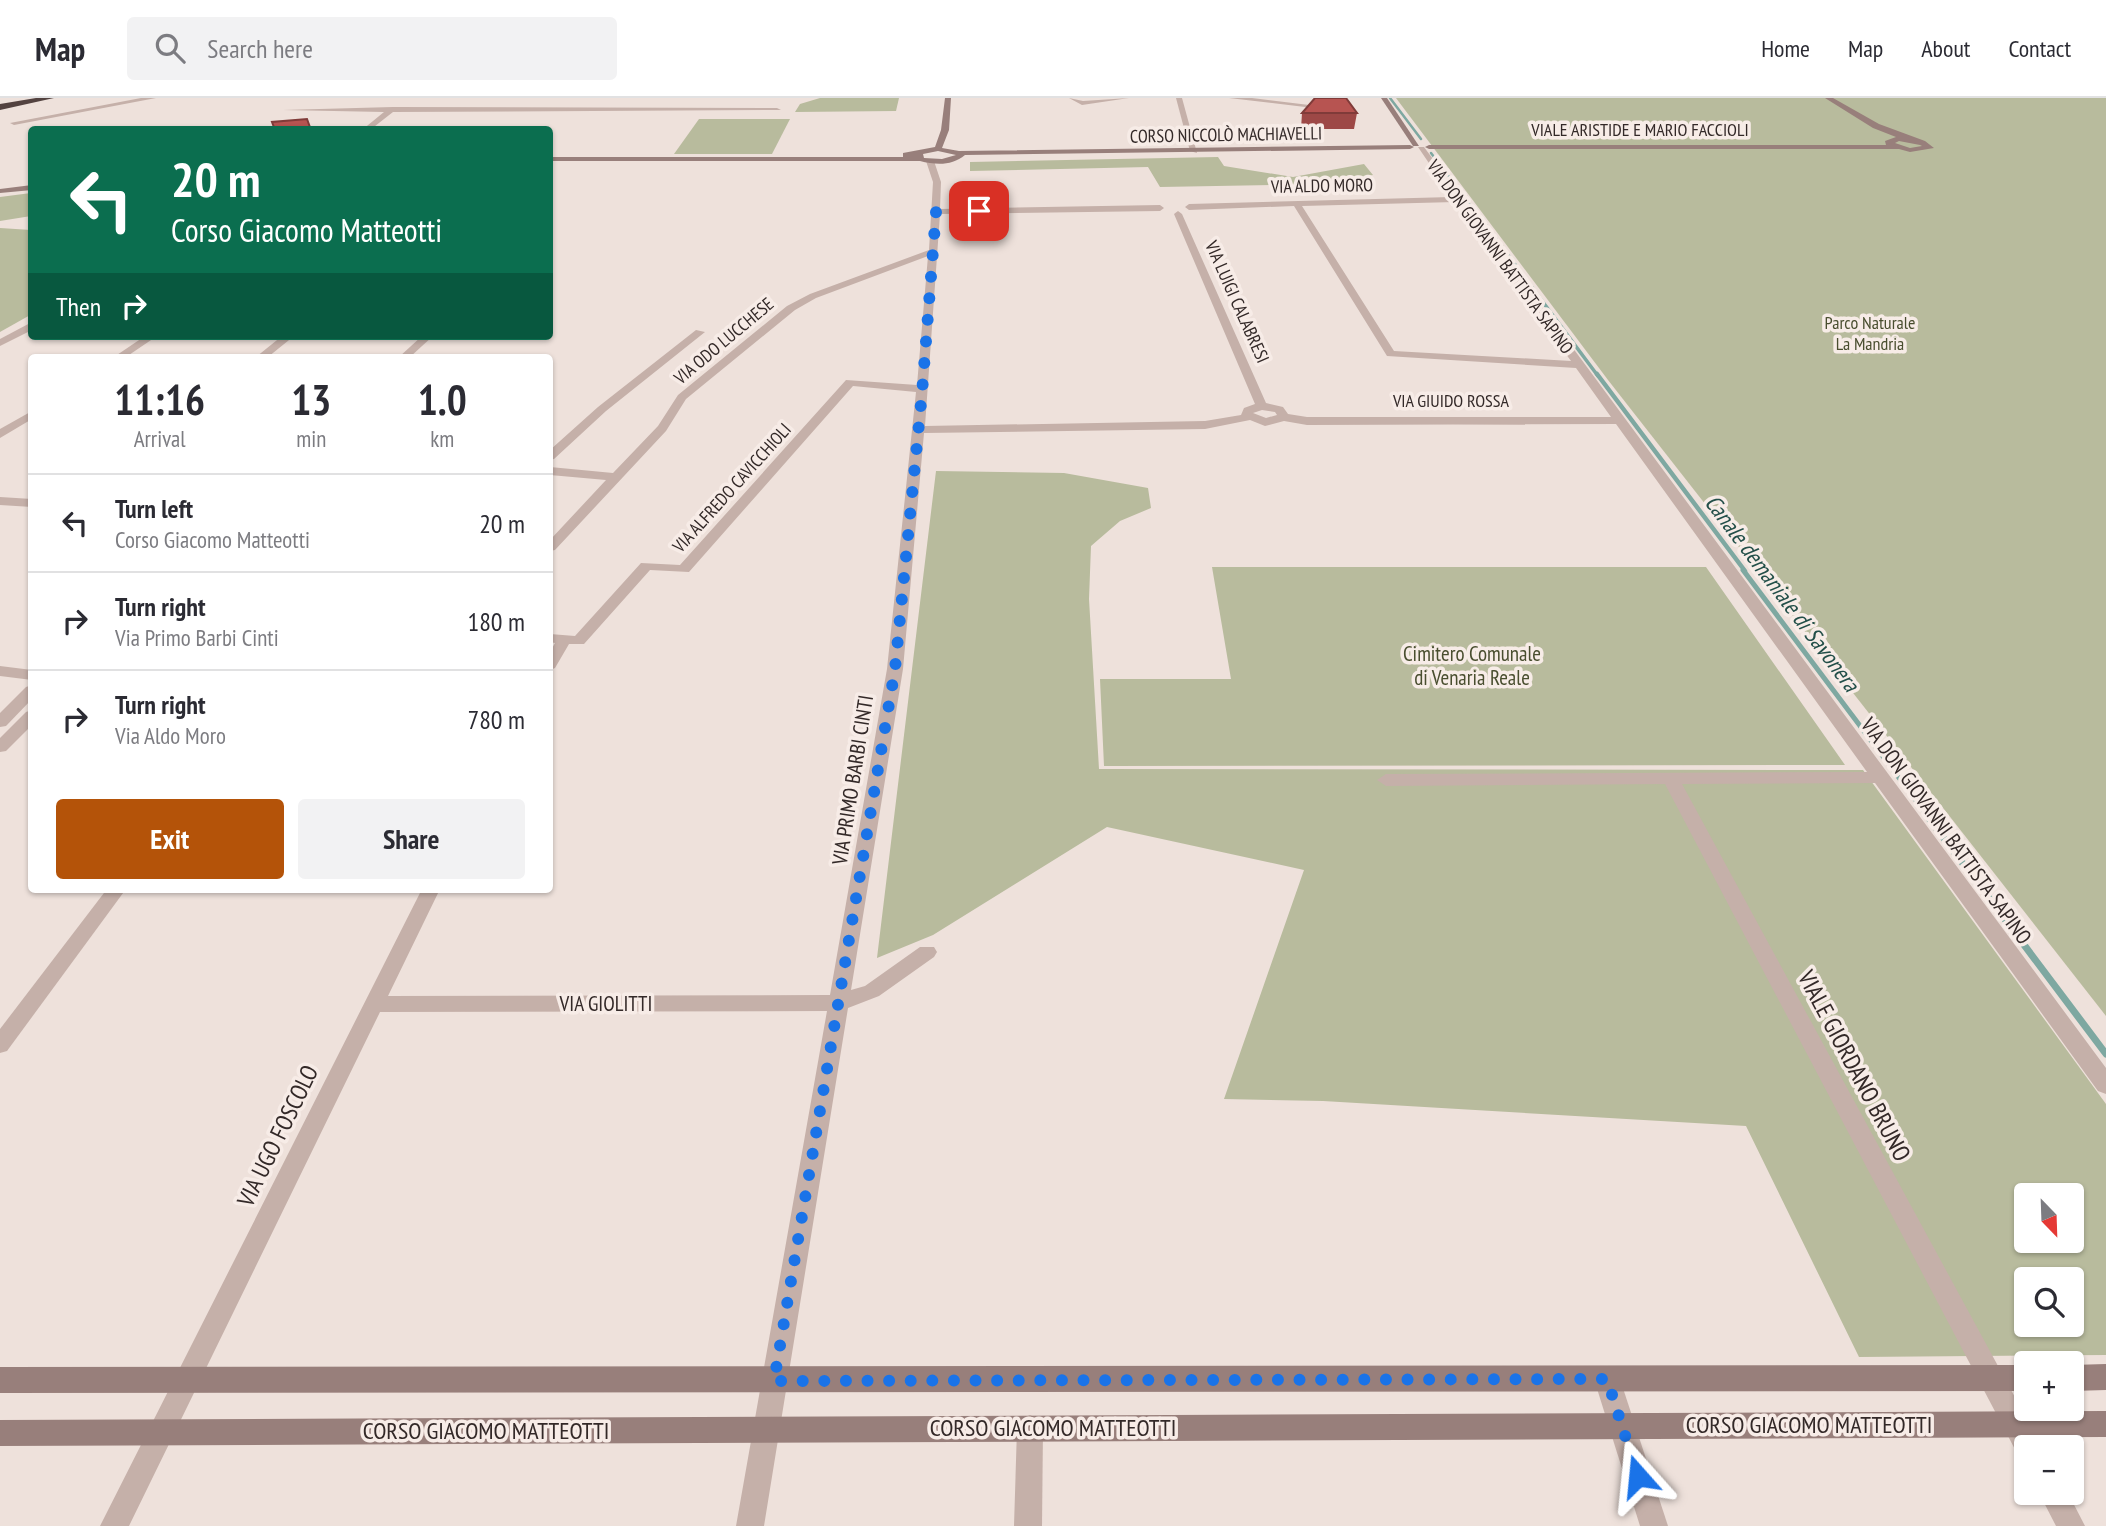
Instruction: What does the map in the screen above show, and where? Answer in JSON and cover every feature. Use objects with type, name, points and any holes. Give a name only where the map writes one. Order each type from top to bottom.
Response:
[{"type":"highway","points":[[0,104],[24,98]]},
{"type":"highway","points":[[0,104],[50,98]]},
{"type":"street","points":[[14,123],[153,98]]},
{"type":"street","points":[[303,98],[287,110],[502,110],[643,113],[774,116],[777,110],[643,113],[494,116],[384,116]]},
{"type":"street","points":[[370,126],[410,98]]},
{"type":"street","points":[[494,116],[516,98]]},
{"type":"street","points":[[643,113],[657,98]]},
{"type":"street","points":[[938,149],[945,130],[948,98]]},
{"type":"street","points":[[1072,98],[1082,103],[1126,98]]},
{"type":"street","points":[[1179,98],[1194,151]]},
{"type":"street","points":[[1233,98],[1338,109]]},
{"type":"street","name":"VIA DON GIOVANNI BATTISTA SAPINO","points":[[1384,98],[1878,777],[2106,1085]]},
{"type":"street","points":[[1828,98],[1875,126],[1930,148],[1917,150],[1893,143],[1875,126]]},
{"type":"street","points":[[945,130],[949,149]]},
{"type":"street","points":[[1893,143],[1909,140]]},
{"type":"street","name":"VIALE ARISTIDE E MARIO FACCIOLI","points":[[1419,147],[1893,143]]},
{"type":"street","name":"CORSO NICCOLÒ MACHIAVELLI","points":[[960,156],[1419,147]]},
{"type":"street","points":[[553,159],[827,159],[919,156],[938,149],[949,149],[960,156]]},
{"type":"street","points":[[919,156],[930,161],[948,161],[960,156]]},
{"type":"street","name":"VIA PRIMO BARBI CINTI","points":[[750,1526],[895,669],[932,271],[937,182],[930,161]]},
{"type":"street","name":"VIA PRIMO BARBI CINTI","points":[[937,182],[948,161]]},
{"type":"street","points":[[0,191],[28,188]]},
{"type":"street","name":"VIA ALDO MORO","points":[[1160,208],[1172,204],[1189,207],[1457,199]]},
{"type":"street","name":"VIA DON GIOVANNI BATTISTA SAPINO","points":[[1296,203],[1391,354],[1578,365]]},
{"type":"street","points":[[936,212],[1160,208],[1164,212],[1178,214],[1189,211],[1189,207]]},
{"type":"street","name":"VIA LUIGI CALABRESI","points":[[1178,214],[1261,406]]},
{"type":"street","name":"VIA ODO LUCCHESE","points":[[553,544],[662,428],[682,397],[791,308],[813,296],[933,251]]},
{"type":"street","points":[[894,266],[920,267],[932,271]]},
{"type":"street","points":[[0,343],[28,327]]},
{"type":"street","points":[[553,453],[602,409],[700,332]]},
{"type":"street","points":[[124,354],[146,340]]},
{"type":"street","points":[[265,354],[284,340]]},
{"type":"street","points":[[407,354],[423,340]]},
{"type":"street","name":"VIA ALFREDO CAVICCHIOLI","points":[[564,640],[646,566],[684,569],[850,382],[923,389]]},
{"type":"street","points":[[918,430],[1205,425],[1249,417],[1271,422],[1284,417],[1279,409],[1261,406],[1248,410],[1249,417]]},
{"type":"street","points":[[0,434],[28,416]]},
{"type":"street","name":"VIA GIUIDO ROSSA","points":[[1284,417],[1317,421],[1618,420]]},
{"type":"street","points":[[553,471],[617,477]]},
{"type":"street","points":[[0,502],[28,503]]},
{"type":"street","points":[[553,659],[564,640]]},
{"type":"street","points":[[0,671],[28,677]]},
{"type":"street","points":[[0,722],[28,682]]},
{"type":"street","points":[[0,747],[28,719]]},
{"type":"street","points":[[1386,780],[1878,777]]},
{"type":"street","name":"VIALE GIORDANO BRUNO","points":[[1671,779],[2022,1435]]},
{"type":"street","points":[[0,1045],[114,893]]},
{"type":"street","name":"VIA UGO FOSCOLO","points":[[114,1526],[428,893]]},
{"type":"street","name":"VIA GIOLITTI","points":[[374,1004],[838,1003],[872,991],[927,952]]},
{"type":"street","points":[[2084,1377],[2106,1377]]},
{"type":"street","points":[[0,1380],[2014,1378]]},
{"type":"street","points":[[1607,1379],[1654,1526]]},
{"type":"street","name":"CORSO GIACOMO MATTEOTTI","points":[[2030,1435],[2106,1424]]},
{"type":"street","name":"CORSO GIACOMO MATTEOTTI","points":[[0,1433],[1622,1425],[2014,1436]]},
{"type":"street","points":[[1028,1526],[1030,1428]]},
{"type":"street","points":[[2060,1505],[2071,1526]]},
{"type":"green space","points":[[820,98],[899,98],[896,111],[795,112],[800,104]]},
{"type":"green space","name":"Parco Naturale La Mandria","points":[[1396,98],[2106,98],[2106,1016],[1608,380]]},
{"type":"green space","points":[[699,119],[790,119],[772,154],[674,154]]},
{"type":"green space","points":[[1218,157],[1224,166],[1293,177],[1364,164],[1373,175],[1367,176],[1373,183],[1160,187],[1148,167],[970,171],[970,162]]},
{"type":"green space","points":[[28,193],[28,216],[0,221],[0,197]]},
{"type":"green space","points":[[0,228],[28,230],[28,316],[0,332]]},
{"type":"green space","points":[[936,471],[1064,473],[1148,488],[1151,508],[1120,521],[1091,546],[1089,599],[1099,769],[1863,770],[2106,1104],[2106,1355],[2084,1355],[2084,1351],[2014,1351],[2014,1356],[1859,1357],[1746,1126],[1323,1101],[1224,1099],[1304,870],[1107,827],[933,935],[877,958]]},
{"type":"green space","name":"Cimitero Comunale di Venaria Reale","points":[[1212,567],[1706,567],[1845,765],[1104,766],[1100,679],[1231,679]]},
{"type":"building","points":[[1315,98],[1346,98],[1357,113],[1302,113]]},
{"type":"building","points":[[307,119],[310,126],[274,126],[272,122]]},
{"type":"waterway","name":"Canale demaniale di Savonera","points":[[1390,98],[1421,139]]},
{"type":"waterway","name":"Canale demaniale di Savonera","points":[[1431,153],[1482,221]]},
{"type":"waterway","name":"Canale demaniale di Savonera","points":[[1481,219],[1598,376]]},
{"type":"waterway","name":"Canale demaniale di Savonera","points":[[1597,374],[1745,571]]},
{"type":"waterway","name":"Canale demaniale di Savonera","points":[[1743,570],[1930,819]]},
{"type":"waterway","name":"Canale demaniale di Savonera","points":[[1928,817],[2106,1054]]},
{"type":"route","points":[[979,211],[936,212],[922,393],[895,669],[774,1381],[1607,1379],[1638,1476]]}]
